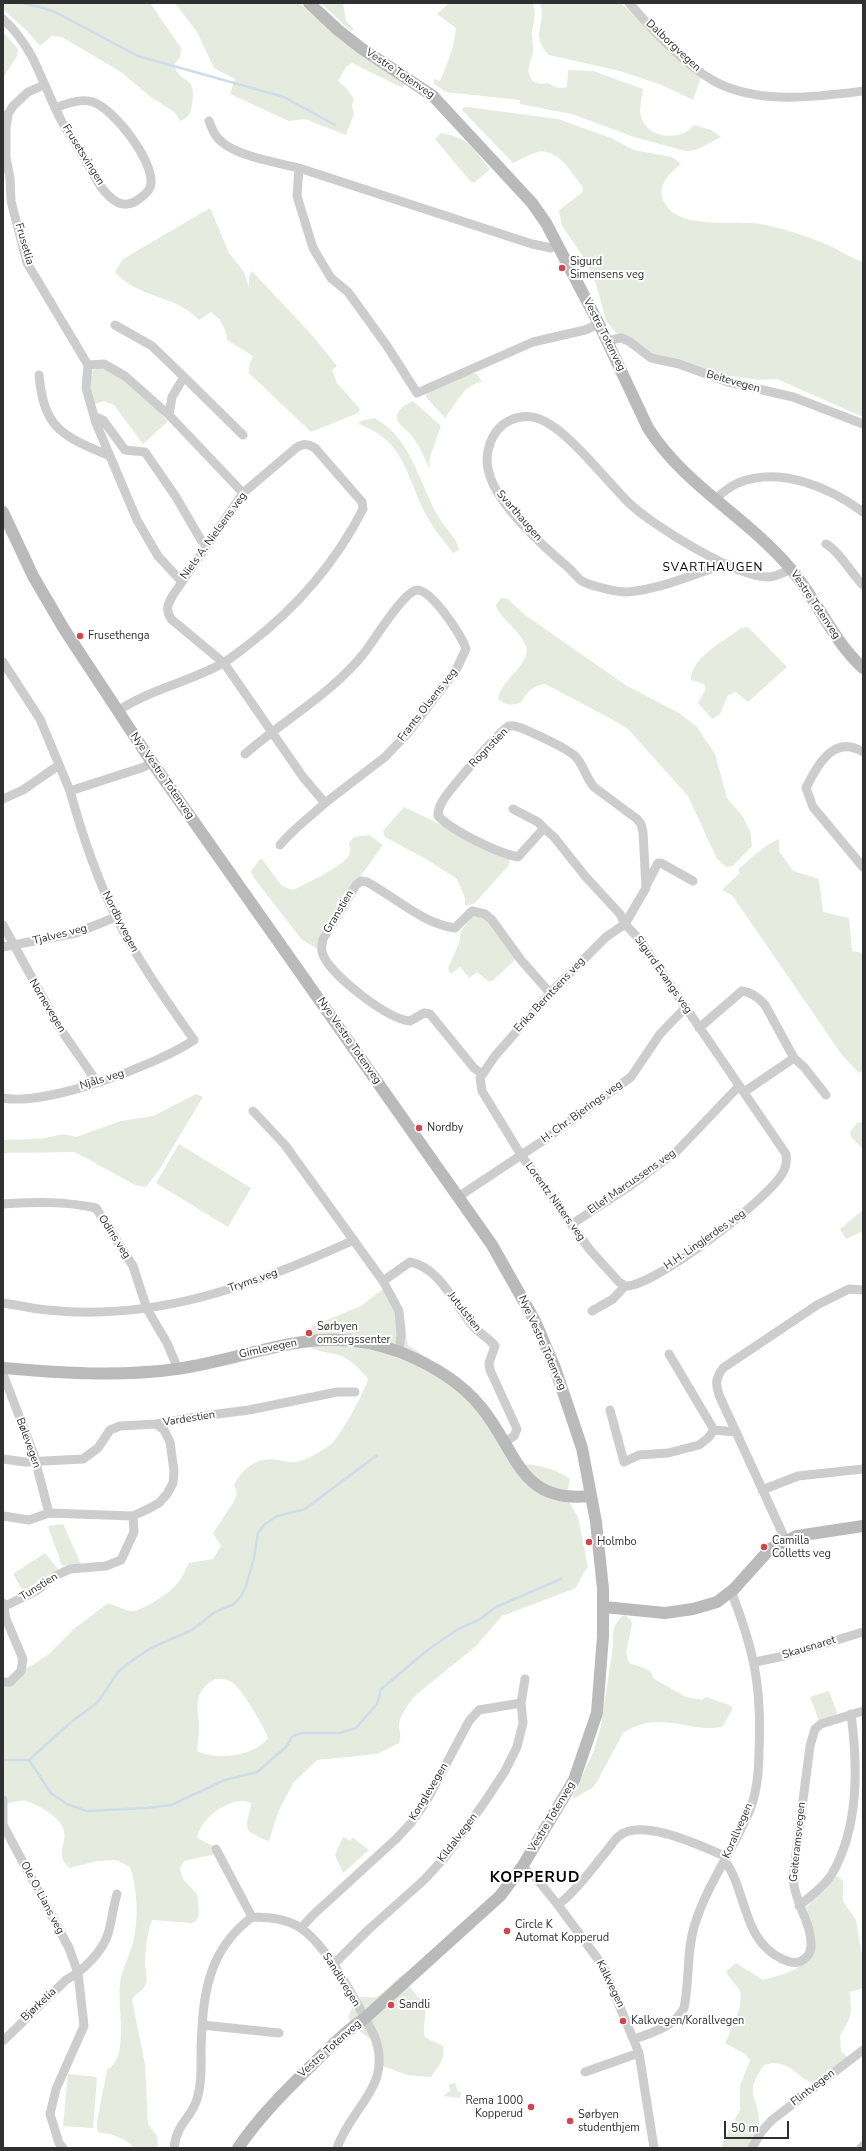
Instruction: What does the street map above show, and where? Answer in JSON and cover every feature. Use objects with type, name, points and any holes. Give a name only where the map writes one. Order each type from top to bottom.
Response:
[{"type":"main road","name":"Vestre Totenveg","points":[[309,3],[348,39],[416,83],[441,104],[532,203],[557,245],[599,324],[648,428],[655,439],[670,458],[769,546],[791,568],[845,648],[863,668]]},
{"type":"main road","name":"Nye Vestre Totenveg","points":[[3,512],[33,576],[64,629],[152,762],[492,1245],[535,1321],[568,1403],[582,1448],[602,1570],[604,1607]]},
{"type":"main road","name":"Gimlevegen","points":[[3,1368],[60,1373],[100,1374],[178,1369],[319,1339],[355,1340],[399,1352],[437,1369],[467,1392],[480,1406],[505,1442],[526,1477],[535,1486],[562,1496],[591,1496]]},
{"type":"main road","points":[[604,1607],[665,1613],[693,1610],[717,1602],[731,1591],[770,1549],[786,1541],[797,1536],[863,1526]]},
{"type":"main road","name":"Vestre Totenveg","points":[[238,2148],[250,2129],[292,2084],[348,2030],[365,2018],[500,1896],[522,1867],[574,1780],[597,1713],[604,1607]]},
{"type":"street","name":"Dalborgvegen","points":[[629,3],[688,62],[706,76],[724,86],[745,92],[797,98],[863,91]]},
{"type":"street","name":"Frusetsvingen","points":[[3,19],[25,45],[56,108],[98,184],[117,202],[128,205],[138,201],[147,192],[151,184],[148,165],[112,114],[93,102],[68,102],[56,108]]},
{"type":"street","name":"Frusetlia","points":[[44,85],[28,92],[8,114],[6,128],[6,158],[10,178],[11,201],[27,263],[88,365]]},
{"type":"street","points":[[209,121],[216,135],[230,148],[240,153],[300,168],[532,244],[551,248],[557,245]]},
{"type":"street","points":[[300,168],[297,196],[313,248],[331,278],[348,292],[387,346],[417,393],[533,342],[584,330],[599,324]]},
{"type":"street","points":[[115,325],[152,346],[243,435]]},
{"type":"street","name":"Beitevegen","points":[[608,343],[618,338],[626,340],[650,358],[679,364],[728,382],[793,397],[863,424]]},
{"type":"street","points":[[181,581],[150,545],[131,509],[94,416],[86,388],[88,365],[96,364],[112,368],[143,391],[169,415],[243,493]]},
{"type":"street","points":[[40,375],[46,411],[58,428],[68,437],[110,456]]},
{"type":"street","points":[[169,415],[172,397],[184,376]]},
{"type":"street","points":[[94,416],[103,420],[125,450],[145,452],[176,497],[201,540],[206,545]]},
{"type":"street","name":"Svarthaugen","points":[[727,564],[650,588],[625,592],[581,581],[555,558],[524,524],[496,489],[487,466],[488,450],[493,435],[502,425],[517,417],[531,416],[546,422],[566,436],[630,504],[670,534],[740,570],[767,577],[775,576],[791,568]]},
{"type":"street","name":"Niels A. Nielsens veg","points":[[118,711],[143,696],[198,675],[224,663],[266,630],[303,594],[342,545],[363,509],[360,498],[315,448],[309,444],[302,444],[296,448],[243,493],[181,581],[167,607],[167,613],[178,625],[224,663]]},
{"type":"street","points":[[715,499],[739,482],[757,478],[778,477],[792,479],[822,489],[863,512]]},
{"type":"street","points":[[826,544],[832,547],[850,572],[863,585]]},
{"type":"street","name":"Frants Olsens veg","points":[[245,754],[338,680],[364,653],[410,593],[418,590],[424,592],[441,609],[464,642],[466,649],[456,670],[406,734],[385,757],[325,803]]},
{"type":"street","name":"Nordbyvegen","points":[[3,662],[40,719],[70,791],[86,846],[116,917],[150,976],[194,1040]]},
{"type":"street","points":[[224,663],[303,777],[325,803],[303,824],[291,832],[280,845]]},
{"type":"street","name":"Rognstien","points":[[544,828],[518,857],[507,855],[451,826],[438,816],[438,810],[446,795],[497,736],[505,729],[517,726],[573,754],[594,786],[641,824],[646,888]]},
{"type":"street","points":[[863,752],[852,746],[837,748],[825,756],[815,768],[806,788],[813,807],[863,867]]},
{"type":"street","points":[[70,791],[144,767],[152,762]]},
{"type":"street","points":[[3,799],[23,790],[59,765]]},
{"type":"street","points":[[513,809],[538,822],[554,837],[585,876],[620,914],[625,924]]},
{"type":"street","points":[[625,924],[646,888],[658,863],[661,862],[693,881]]},
{"type":"street","name":"Granstien","points":[[482,1074],[474,1068],[430,1014],[424,1013],[410,1021],[395,1016],[360,994],[324,957],[321,949],[323,939],[356,885],[361,881],[367,882],[416,912],[448,928],[455,928],[472,911],[485,914],[492,920],[521,960],[550,993]]},
{"type":"street","name":"Tjalves veg","points":[[3,947],[76,934],[116,917]]},
{"type":"street","name":"Erika Berntsens veg","points":[[482,1074],[550,993],[606,937],[625,924]]},
{"type":"street","name":"Sigurd Evangs veg","points":[[625,924],[639,939],[699,1028],[715,1048],[741,1089],[781,1144],[787,1160]]},
{"type":"street","name":"Nornevegen","points":[[3,925],[13,946],[59,1028],[97,1082]]},
{"type":"street","points":[[699,1028],[742,991],[748,992],[760,999],[765,1005],[794,1058],[804,1067],[826,1094]]},
{"type":"street","name":"H. Chr. Bjerings veg","points":[[458,1197],[521,1155],[631,1077],[660,1034],[686,1007]]},
{"type":"street","name":"Njåls veg","points":[[3,1098],[15,1100],[53,1094],[97,1082],[132,1070],[181,1049],[194,1040]]},
{"type":"street","points":[[741,1089],[794,1058]]},
{"type":"street","name":"Lorentz Nitters veg","points":[[482,1074],[480,1085],[482,1091],[521,1155],[590,1250],[619,1282],[625,1286]]},
{"type":"street","name":"Ellef Marcussens veg","points":[[572,1224],[630,1186],[677,1151],[741,1089]]},
{"type":"street","points":[[253,1111],[285,1146],[383,1281],[399,1312],[401,1335],[399,1352]]},
{"type":"street","name":"H.H. Lingjerdes veg","points":[[625,1286],[631,1287],[642,1283],[665,1269],[741,1216],[777,1180],[785,1168],[787,1160]]},
{"type":"street","name":"Odins veg","points":[[3,1204],[60,1202],[75,1203],[96,1208],[133,1266],[147,1309],[167,1343],[178,1369]]},
{"type":"street","name":"Tryms veg","points":[[147,1309],[191,1301],[249,1283],[297,1266],[354,1240]]},
{"type":"street","name":"Jutulstien","points":[[383,1281],[410,1262],[416,1263],[434,1276],[444,1286],[474,1328],[492,1342],[495,1346],[489,1363],[490,1370],[517,1429],[514,1436],[505,1442]]},
{"type":"street","points":[[592,1311],[613,1299],[625,1286]]},
{"type":"street","points":[[786,1541],[715,1385],[717,1376],[723,1368],[817,1305],[849,1289],[863,1290]]},
{"type":"street","points":[[3,1302],[48,1310],[64,1311],[88,1312],[147,1309]]},
{"type":"street","points":[[669,1354],[714,1430]]},
{"type":"street","name":"Bølevegen","points":[[3,1374],[36,1462],[49,1513]]},
{"type":"street","name":"Vardestien","points":[[3,1459],[36,1462],[83,1459],[98,1448],[110,1430],[120,1426],[156,1424],[249,1410],[337,1392],[355,1392]]},
{"type":"street","points":[[610,1410],[624,1462],[639,1455],[668,1453],[699,1445],[708,1438],[714,1430]]},
{"type":"street","points":[[3,1516],[29,1520],[49,1513],[133,1516],[159,1503],[167,1494],[173,1483],[174,1471],[170,1442],[164,1430],[156,1424]]},
{"type":"street","points":[[714,1430],[736,1432]]},
{"type":"street","points":[[762,1490],[798,1476],[863,1468]]},
{"type":"street","name":"Tunstien","points":[[4,1604],[36,1591],[56,1576],[70,1569],[106,1566],[121,1560],[134,1532],[133,1516]]},
{"type":"street","name":"Korallvegen","points":[[635,2039],[669,2024],[680,2015],[684,2008],[690,1950],[695,1924],[750,1811],[756,1785],[760,1711],[755,1662],[744,1624],[731,1591]]},
{"type":"street","points":[[3,1682],[10,1682],[21,1671],[23,1659],[6,1619],[4,1604]]},
{"type":"street","name":"Skausnaret","points":[[755,1662],[784,1656],[863,1632]]},
{"type":"street","name":"Kildalvegen","points":[[333,1965],[368,1930],[424,1880],[463,1834],[505,1771],[516,1747],[523,1723],[521,1703],[525,1679]]},
{"type":"street","name":"Konglevegen","points":[[301,1928],[313,1915],[396,1839],[411,1823],[426,1802],[469,1722],[479,1710],[521,1703]]},
{"type":"street","name":"Geiteramsvegen","points":[[726,1859],[733,1872],[751,1926],[760,1940],[780,1958],[790,1962],[804,1960],[809,1954],[811,1947],[810,1937],[794,1892],[794,1858],[810,1746],[815,1729],[821,1724],[863,1711]]},
{"type":"street","points":[[799,1906],[823,1886],[832,1874],[848,1835],[853,1807],[855,1759],[851,1714]]},
{"type":"street","points":[[3,1800],[3,1826]]},
{"type":"street","name":"Ole O. Lians veg","points":[[3,1826],[69,1948],[78,1973],[84,2026],[56,2089],[50,2114],[59,2143],[63,2148]]},
{"type":"street","points":[[558,1905],[572,1894],[620,1836],[631,1830],[644,1829],[662,1833],[726,1859]]},
{"type":"street","points":[[174,2148],[175,2134],[197,2100],[201,2076],[202,2024],[206,1988],[210,1972],[232,1935],[252,1917],[216,1849]]},
{"type":"street","name":"Kalkvegen","points":[[522,1867],[536,1877],[603,1966],[640,2053],[654,2148]]},
{"type":"street","points":[[78,1973],[101,1948],[108,1934],[117,1894]]},
{"type":"street","name":"Sandlivegen","points":[[252,1917],[274,1918],[301,1928],[328,1956],[365,2018],[379,2047],[381,2062],[376,2082],[363,2105],[348,2124],[337,2148]]},
{"type":"street","name":"Bjørkelia","points":[[3,2041],[66,1980],[78,1973]]},
{"type":"street","points":[[202,2024],[279,2033]]},
{"type":"street","name":"Flintvegen","points":[[752,2148],[761,2132],[772,2120],[863,2050]]},
{"type":"street","points":[[585,2072],[640,2053]]},
{"type":"shaded area","points":[[3,3],[150,3],[181,48],[180,57],[174,65],[180,76],[188,81],[192,88],[192,105],[189,115],[180,121],[176,114],[170,109],[152,98],[121,72],[62,37],[52,36],[40,46],[27,31],[3,9]]},
{"type":"shaded area","points":[[175,3],[299,3],[341,40],[405,83],[403,88],[352,63],[346,67],[338,81],[347,89],[354,99],[352,106],[354,114],[346,135],[305,119],[289,121],[230,94],[235,79],[214,68],[197,32]]},
{"type":"shaded area","points":[[321,3],[343,3],[346,21],[354,29],[351,31]]},
{"type":"shaded area","points":[[449,3],[533,3],[535,13],[532,32],[533,52],[528,70],[532,81],[540,84],[547,83],[564,88],[567,87],[568,70],[593,71],[643,89],[640,113],[644,124],[650,130],[664,136],[673,136],[681,134],[694,125],[711,130],[721,137],[696,150],[685,151],[634,137],[572,114],[520,104],[520,100],[446,92],[434,84],[434,79],[440,81],[454,42],[456,28],[437,14]]},
{"type":"shaded area","points":[[540,3],[621,3],[667,49],[701,77],[693,100],[662,85],[620,71],[549,55],[540,42],[539,36],[542,11]]},
{"type":"shaded area","points":[[3,32],[18,49],[17,56],[3,78]]},
{"type":"shaded area","points":[[467,107],[558,119],[611,138],[634,150],[672,157],[681,164],[664,182],[662,186],[662,196],[668,208],[678,216],[691,220],[707,222],[754,223],[766,225],[815,240],[863,262],[863,417],[777,379],[759,380],[731,376],[729,380],[655,356],[617,334],[606,321],[596,284],[584,258],[562,226],[559,210],[583,192],[582,186],[569,168],[552,154],[538,152],[513,163],[462,110],[463,108]]},
{"type":"shaded area","points":[[441,133],[451,135],[464,141],[474,149],[490,169],[475,182],[471,182],[435,139]]},
{"type":"shaded area","points":[[210,208],[229,253],[244,272],[249,288],[249,277],[252,271],[311,334],[337,366],[332,370],[337,383],[360,409],[358,413],[311,432],[249,373],[249,366],[253,356],[227,340],[226,332],[220,320],[211,312],[199,320],[179,305],[134,287],[124,281],[115,272],[123,259]]},
{"type":"shaded area","points":[[98,368],[109,371],[128,382],[168,421],[143,444],[114,405],[104,401],[95,404],[90,391],[92,371]]},
{"type":"shaded area","points":[[471,373],[477,374],[482,382],[465,391],[456,401],[445,418],[426,397],[427,393]]},
{"type":"shaded area","points":[[413,401],[441,426],[430,457],[429,468],[416,442],[401,425],[397,418],[398,412]]},
{"type":"shaded area","points":[[374,418],[387,426],[406,449],[431,503],[440,520],[456,541],[459,550],[453,553],[429,520],[419,501],[408,473],[395,450],[386,439],[374,431],[358,424],[361,421]]},
{"type":"shaded area","points":[[501,598],[508,599],[525,615],[627,686],[679,713],[697,727],[715,754],[727,798],[743,817],[750,831],[752,846],[733,866],[726,867],[717,859],[688,796],[628,729],[545,684],[534,688],[521,702],[512,705],[506,704],[498,699],[504,685],[520,666],[527,653],[526,646],[520,636],[497,609],[496,605]]},
{"type":"shaded area","points":[[748,627],[787,667],[748,702],[736,692],[728,695],[720,714],[712,719],[698,703],[706,689],[704,684],[691,680],[692,672],[710,650],[741,628]]},
{"type":"shaded area","points":[[404,807],[510,858],[509,865],[475,903],[465,906],[465,898],[457,879],[426,859],[385,837],[383,831]]},
{"type":"shaded area","points":[[369,835],[383,845],[354,885],[331,928],[323,952],[302,940],[254,878],[251,871],[261,858],[282,886],[293,890],[324,874],[346,859],[350,852],[349,843],[354,837]]},
{"type":"shaded area","points":[[779,839],[779,851],[793,871],[819,879],[823,912],[849,918],[852,951],[863,953],[863,1071],[859,1073],[842,1055],[732,895],[722,890],[740,873],[738,870],[748,861],[762,849]]},
{"type":"shaded area","points":[[477,914],[486,918],[515,955],[514,961],[492,981],[488,981],[477,972],[469,978],[460,967],[451,974],[448,968],[460,941],[460,933],[471,916]]},
{"type":"shaded area","points":[[196,1094],[203,1097],[159,1170],[146,1187],[135,1185],[75,1152],[3,1153],[3,1140],[40,1139],[64,1134],[76,1137],[121,1121],[153,1116]]},
{"type":"shaded area","points":[[863,1122],[863,1149],[851,1137],[850,1132],[857,1123]]},
{"type":"shaded area","points":[[179,1144],[251,1188],[228,1227],[156,1183]]},
{"type":"shaded area","points":[[863,1210],[863,1231],[846,1239],[840,1229]]},
{"type":"shaded area","points":[[390,1288],[396,1296],[401,1307],[409,1346],[466,1383],[518,1464],[545,1467],[570,1479],[566,1497],[578,1517],[588,1567],[576,1588],[502,1616],[476,1646],[417,1694],[401,1716],[399,1724],[399,1743],[377,1754],[317,1760],[294,1782],[279,1810],[269,1841],[257,1836],[248,1829],[247,1822],[251,1803],[243,1801],[226,1805],[210,1816],[204,1823],[199,1830],[197,1838],[215,1847],[215,1854],[184,1861],[180,1868],[183,1879],[197,1894],[199,1914],[196,1921],[192,1923],[152,1920],[146,1948],[145,1964],[147,1982],[144,1988],[132,2000],[145,2064],[148,2124],[157,2136],[158,2148],[134,2148],[128,2142],[119,2137],[100,2133],[97,2130],[97,2122],[107,2070],[114,2064],[118,2055],[120,2043],[120,1983],[132,1946],[137,1917],[133,1876],[130,1867],[116,1860],[97,1861],[70,1868],[65,1863],[62,1854],[64,1831],[54,1816],[26,1801],[3,1803],[3,1684],[18,1671],[33,1665],[49,1654],[75,1628],[107,1604],[131,1611],[138,1610],[173,1588],[180,1580],[189,1563],[213,1559],[221,1546],[213,1533],[235,1500],[237,1492],[234,1485],[246,1469],[257,1462],[264,1460],[271,1459],[297,1462],[304,1460],[320,1452],[335,1440],[352,1414],[368,1379],[359,1368],[346,1359],[338,1355],[311,1348],[307,1337],[312,1326],[361,1306],[383,1289]],"holes":[[[215,1679],[233,1683],[253,1709],[268,1738],[262,1744],[245,1753],[235,1755],[214,1756],[197,1751],[199,1728],[198,1699],[203,1688]]]},
{"type":"shaded area","points":[[63,1524],[81,1564],[62,1566],[48,1526]]},
{"type":"shaded area","points":[[45,1553],[58,1569],[23,1591],[13,1574]]},
{"type":"shaded area","points":[[624,1615],[631,1620],[632,1624],[626,1652],[629,1663],[651,1672],[654,1679],[686,1697],[702,1700],[706,1697],[732,1706],[732,1710],[722,1727],[709,1728],[661,1722],[636,1726],[623,1733],[597,1782],[592,1788],[575,1798],[572,1797],[593,1753],[601,1726],[613,1646],[613,1633],[615,1625]]},
{"type":"shaded area","points":[[829,1691],[838,1715],[819,1721],[810,1697]]},
{"type":"shaded area","points":[[343,1837],[351,1841],[352,1837],[369,1850],[343,1873],[335,1855]]},
{"type":"shaded area","points":[[837,1876],[843,1881],[843,1901],[856,1920],[863,1956],[863,1988],[850,1992],[851,2011],[849,2019],[840,2036],[841,2051],[849,2059],[812,2083],[784,2065],[772,2063],[764,2065],[757,2075],[753,2090],[759,2123],[756,2133],[747,2148],[723,2148],[722,2145],[740,2110],[740,2086],[750,2060],[745,2054],[725,2043],[731,2032],[741,2001],[739,1989],[726,1971],[736,1963],[763,1980],[789,1972],[806,1961],[811,1956],[807,1907],[812,1900]]},
{"type":"shaded area","points":[[406,1973],[409,1986],[424,2006],[424,2035],[426,2038],[443,2046],[444,2051],[442,2059],[431,2077],[407,2075],[377,2064],[373,2041],[354,2027],[348,2017],[356,1999],[361,1997],[378,1996],[398,1978]]},
{"type":"shaded area","points":[[68,2074],[97,2077],[93,2128],[63,2126]]},
{"type":"shaded area","points":[[455,2083],[458,2091],[461,2092],[460,2098],[443,2096],[450,2091],[449,2084]]},
{"type":"waterway","points":[[23,3],[55,12],[138,56],[284,97],[335,125]]},
{"type":"waterway","points":[[29,1760],[70,1723],[98,1702],[118,1672],[126,1665],[149,1649],[192,1630],[215,1612],[234,1604],[241,1596],[246,1586],[254,1558],[258,1533],[264,1525],[277,1516],[305,1509],[376,1456]]},
{"type":"waterway","points":[[3,1760],[29,1760],[51,1793],[67,1804],[87,1811],[147,1808],[171,1805],[225,1780],[257,1772],[285,1748],[293,1736],[303,1733],[340,1733],[356,1728],[377,1704],[381,1689],[429,1649],[458,1629],[479,1620],[496,1607],[561,1579]]},
{"type":"place","name":"Sigurd Simensens veg","points":[[562,268]]},
{"type":"place","name":"Frusethenga","points":[[80,636]]},
{"type":"place","name":"Nordby","points":[[419,1128]]},
{"type":"place","name":"Sørbyen omsorgssenter","points":[[309,1333]]},
{"type":"place","name":"Holmbo","points":[[589,1542]]},
{"type":"place","name":"Camilla Colletts veg","points":[[764,1547]]},
{"type":"place","name":"Circle K Automat Kopperud","points":[[507,1931]]},
{"type":"place","name":"Sandli","points":[[391,2005]]},
{"type":"place","name":"Kalkvegen/Korallvegen","points":[[623,2021]]},
{"type":"place","name":"Rema 1000 Kopperud","points":[[531,2107]]},
{"type":"place","name":"Sørbyen studenthjem","points":[[570,2121]]},
{"type":"district","name":"SVARTHAUGEN","points":[[713,568]]},
{"type":"district","name":"KOPPERUD","points":[[535,1878]]}]
